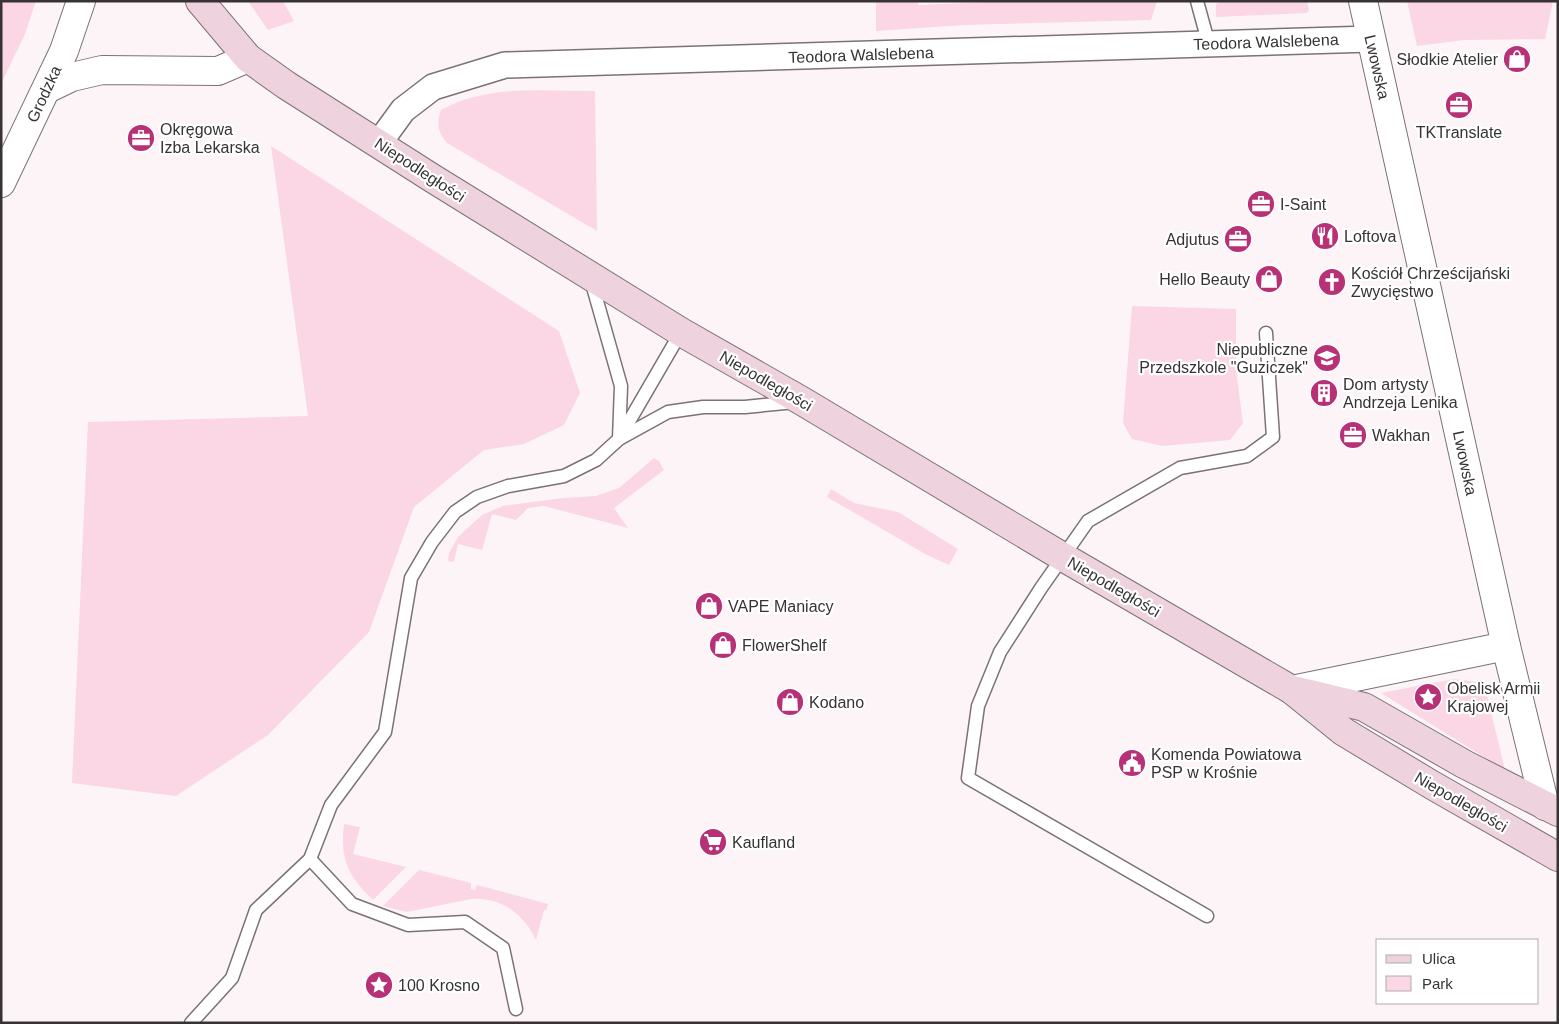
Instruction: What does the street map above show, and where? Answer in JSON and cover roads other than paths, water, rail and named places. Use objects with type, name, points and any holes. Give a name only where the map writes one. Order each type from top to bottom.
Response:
[{"type":"main road","name":"Niepodległości","points":[[200,1],[248,58],[286,85],[681,332],[802,401],[1063,557],[1292,690],[1344,732],[1557,860]]},
{"type":"main road","name":"Niepodległości","points":[[1292,690],[1364,707],[1464,764],[1551,809]]},
{"type":"main road","name":"Lwowska","points":[[1551,809],[1557,860]]},
{"type":"street","name":"Grodzka","points":[[1,183],[64,51],[81,1]]},
{"type":"street","name":"Lwowska","points":[[1363,1],[1506,646],[1551,809]]},
{"type":"street","name":"Teodora Walslebena","points":[[379,143],[402,110],[433,87],[505,65],[1370,39]]},
{"type":"street","points":[[47,89],[72,78],[102,70],[218,72],[248,58]]},
{"type":"street","points":[[1292,690],[1506,646]]},
{"type":"lane","points":[[1197,1],[1209,45]]},
{"type":"lane","points":[[589,276],[621,386],[619,439]]},
{"type":"lane","points":[[619,439],[681,332]]},
{"type":"lane","points":[[1207,916],[968,778],[978,706],[1000,652],[1040,588],[1088,521],[1180,468],[1247,456],[1273,437],[1266,333]]},
{"type":"lane","points":[[191,1023],[232,978],[256,910],[310,859],[331,805],[386,732],[411,578],[432,542],[456,512],[478,497],[508,486],[564,476],[596,460],[619,439],[668,412],[703,407],[745,406],[802,401]]},
{"type":"lane","points":[[310,859],[352,904],[408,925],[465,922],[503,948],[516,1009]]},
{"type":"place","name":"Słodkie Atelier","points":[[1517,59]]},
{"type":"place","name":"TKTranslate","points":[[1459,105]]},
{"type":"place","name":"Okręgowa Izba Lekarska","points":[[141,138]]},
{"type":"place","name":"I-Saint","points":[[1261,204]]},
{"type":"place","name":"Loftova","points":[[1325,236]]},
{"type":"place","name":"Adjutus","points":[[1238,239]]},
{"type":"place","name":"Hello Beauty","points":[[1269,279]]},
{"type":"place","name":"Kościół Chrześcijański Zwycięstwo","points":[[1332,282]]},
{"type":"place","name":"Niepubliczne Przedszkole \"Guziczek\"","points":[[1327,358]]},
{"type":"place","name":"Dom artysty Andrzeja Lenika","points":[[1324,393]]},
{"type":"place","name":"Wakhan","points":[[1353,435]]},
{"type":"place","name":"VAPE Maniacy","points":[[709,606]]},
{"type":"place","name":"FlowerShelf","points":[[723,645]]},
{"type":"place","name":"Obelisk Armii Krajowej","points":[[1428,697]]},
{"type":"place","name":"Kodano","points":[[790,702]]},
{"type":"place","name":"Komenda Powiatowa PSP w Krośnie","points":[[1132,763]]},
{"type":"place","name":"Kaufland","points":[[713,842]]},
{"type":"place","name":"100 Krosno","points":[[379,985]]}]
